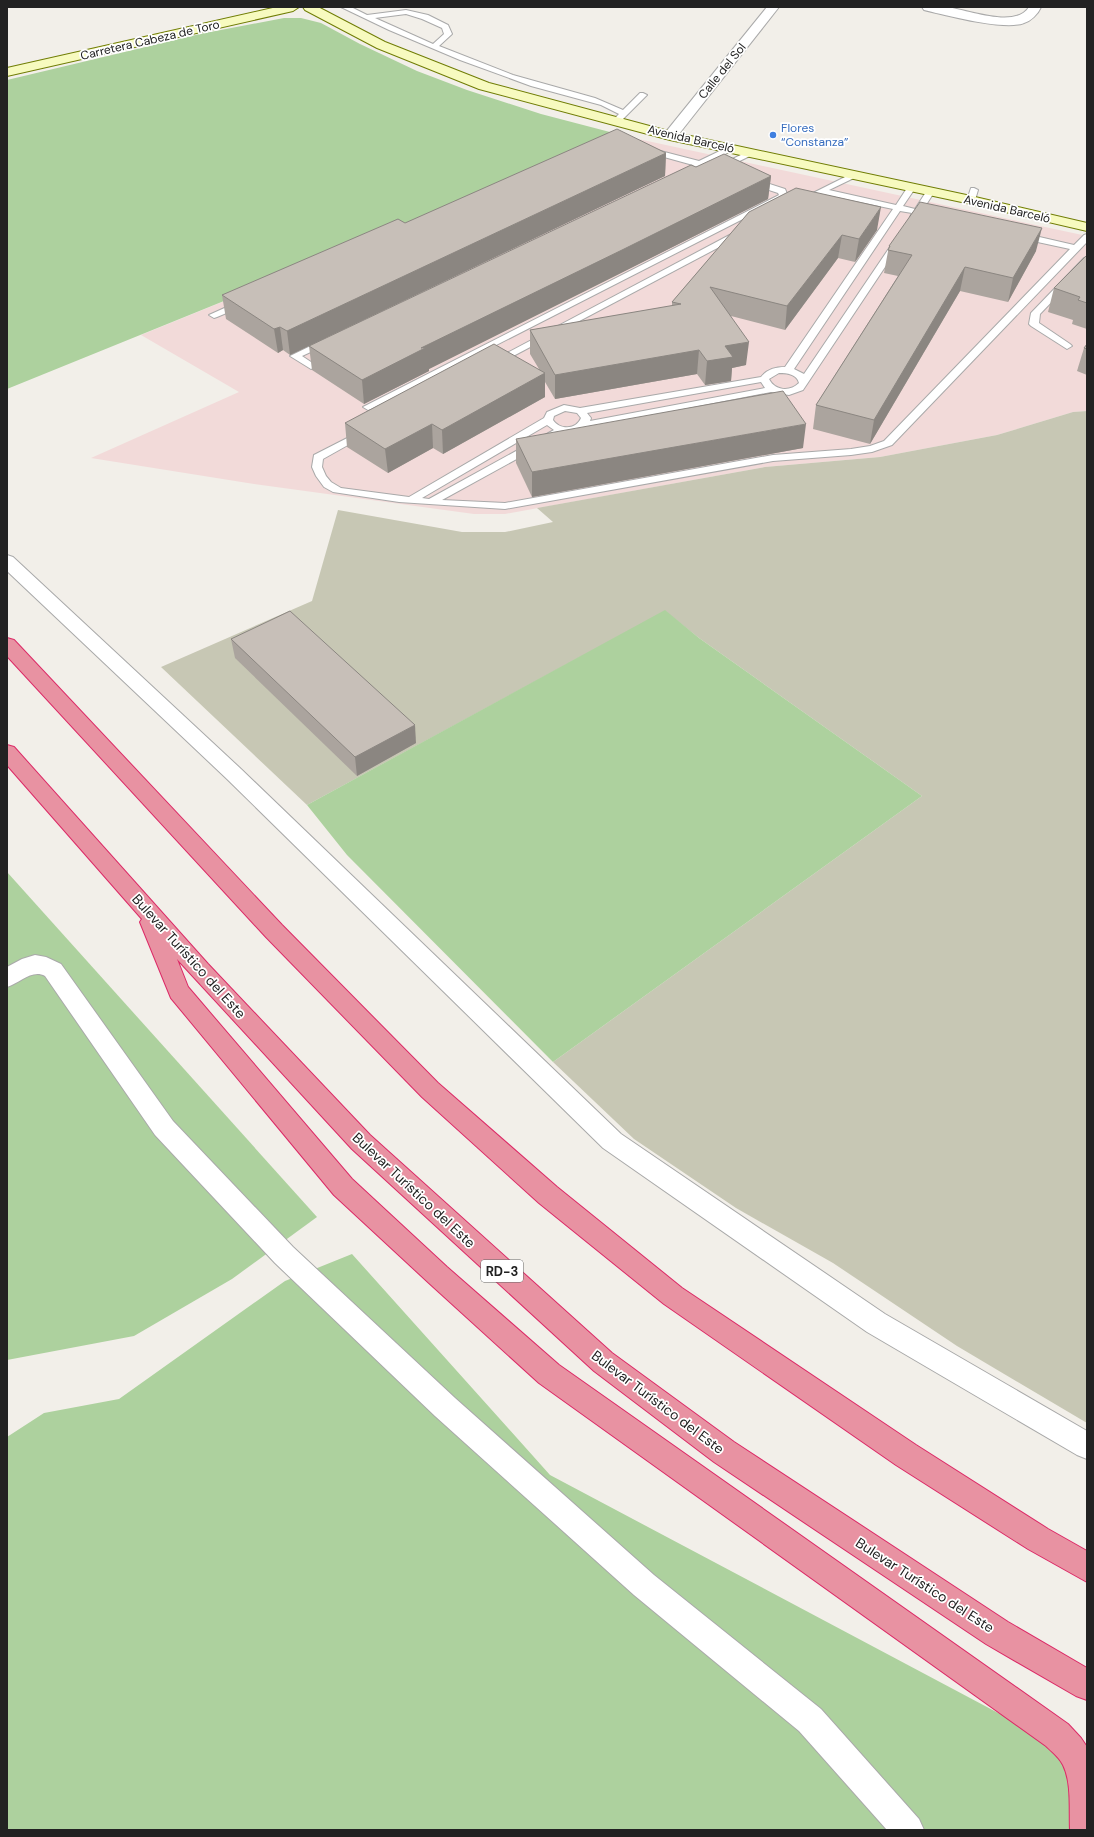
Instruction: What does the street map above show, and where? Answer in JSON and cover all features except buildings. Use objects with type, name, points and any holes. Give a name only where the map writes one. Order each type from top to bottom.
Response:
[{"type":"highway","points":[[7,644],[269,925],[418,1078],[548,1195],[673,1296],[906,1455],[1038,1539],[1087,1567]]},
{"type":"highway","name":"Bulevar Turístico del Este","points":[[7,752],[200,970],[361,1142],[603,1362],[724,1452],[997,1633],[1087,1685]]},
{"type":"highway","points":[[145,908],[179,992],[343,1187],[438,1275],[549,1374],[1057,1735],[1073,1752],[1080,1768],[1085,1800],[1086,1830]]},
{"type":"street","name":"Carretera Cabeza de Toro","points":[[7,72],[294,7]]},
{"type":"street","name":"Avenida Barceló","points":[[309,7],[381,46],[484,86],[619,117],[670,136],[931,191],[973,195],[1087,228]]},
{"type":"street","name":"Calle del Sol","points":[[670,136],[773,7]]},
{"type":"street","points":[[928,7],[998,20],[1019,21],[1034,10],[1035,7]]},
{"type":"street","points":[[7,561],[234,774],[612,1141],[876,1323],[1087,1446]]},
{"type":"street","points":[[7,978],[35,963],[45,964],[53,970],[164,1128],[284,1255],[446,1407],[644,1586],[810,1720],[908,1830]]},
{"type":"lane","points":[[346,7],[435,46],[533,84],[605,104],[619,117],[642,96]]},
{"type":"lane","points":[[366,17],[406,12],[425,17],[445,27],[448,34],[435,46]]},
{"type":"lane","points":[[641,148],[700,163],[732,174]]},
{"type":"lane","points":[[686,170],[731,149]]},
{"type":"lane","points":[[704,176],[752,153]]},
{"type":"lane","points":[[793,206],[853,175]]},
{"type":"lane","points":[[368,407],[784,196],[782,191],[747,179]]},
{"type":"lane","points":[[788,370],[912,187]]},
{"type":"lane","points":[[821,191],[940,218]]},
{"type":"lane","points":[[432,501],[562,430],[574,429],[583,425],[772,389],[784,392],[797,390],[804,384],[804,381],[931,191]]},
{"type":"lane","points":[[486,367],[744,231]]},
{"type":"lane","points":[[1016,234],[1076,248]]},
{"type":"lane","points":[[367,430],[318,457],[316,462],[318,471],[327,484],[337,490],[395,500],[505,506],[773,458],[872,449],[888,443],[1087,237]]},
{"type":"lane","points":[[1067,346],[1034,324],[1036,313],[1087,260]]},
{"type":"lane","points":[[214,315],[251,299]]},
{"type":"lane","points":[[332,338],[296,356],[311,366],[340,352]]},
{"type":"lane","points":[[410,500],[548,420],[550,414],[558,409],[570,408],[580,411],[764,380],[768,374],[772,372],[788,370],[799,374],[804,381]]},
{"type":"lane","points":[[764,380],[772,389]]},
{"type":"lane","points":[[580,411],[586,418],[583,425]]},
{"type":"lane","points":[[548,420],[552,426],[562,430]]},
{"type":"shaded area","points":[[629,137],[1087,236],[1087,411],[1073,412],[997,435],[880,457],[765,467],[505,514],[474,514],[254,484],[91,458],[239,392],[141,335]]},
{"type":"shaded area","points":[[1087,411],[1087,1423],[957,1346],[833,1263],[736,1208],[634,1139],[553,1062],[922,796],[699,638],[665,611],[307,805],[161,667],[312,601],[338,510],[462,532],[505,532],[553,522],[537,508],[765,467],[880,457],[997,435],[1073,412]]},
{"type":"green space","points":[[284,18],[301,18],[321,23],[360,44],[417,71],[467,90],[541,114],[629,137],[7,389],[7,80],[200,34]]},
{"type":"green space","points":[[665,610],[699,638],[922,796],[553,1062],[347,855],[307,805]]},
{"type":"green space","points":[[7,872],[317,1217],[232,1279],[134,1336],[7,1360]]},
{"type":"green space","points":[[352,1254],[550,1475],[1087,1760],[1087,1830],[7,1830],[7,1437],[44,1413],[119,1399],[285,1281]]},
{"type":"place","name":"Flores “Constanza”","points":[[773,135]]}]
